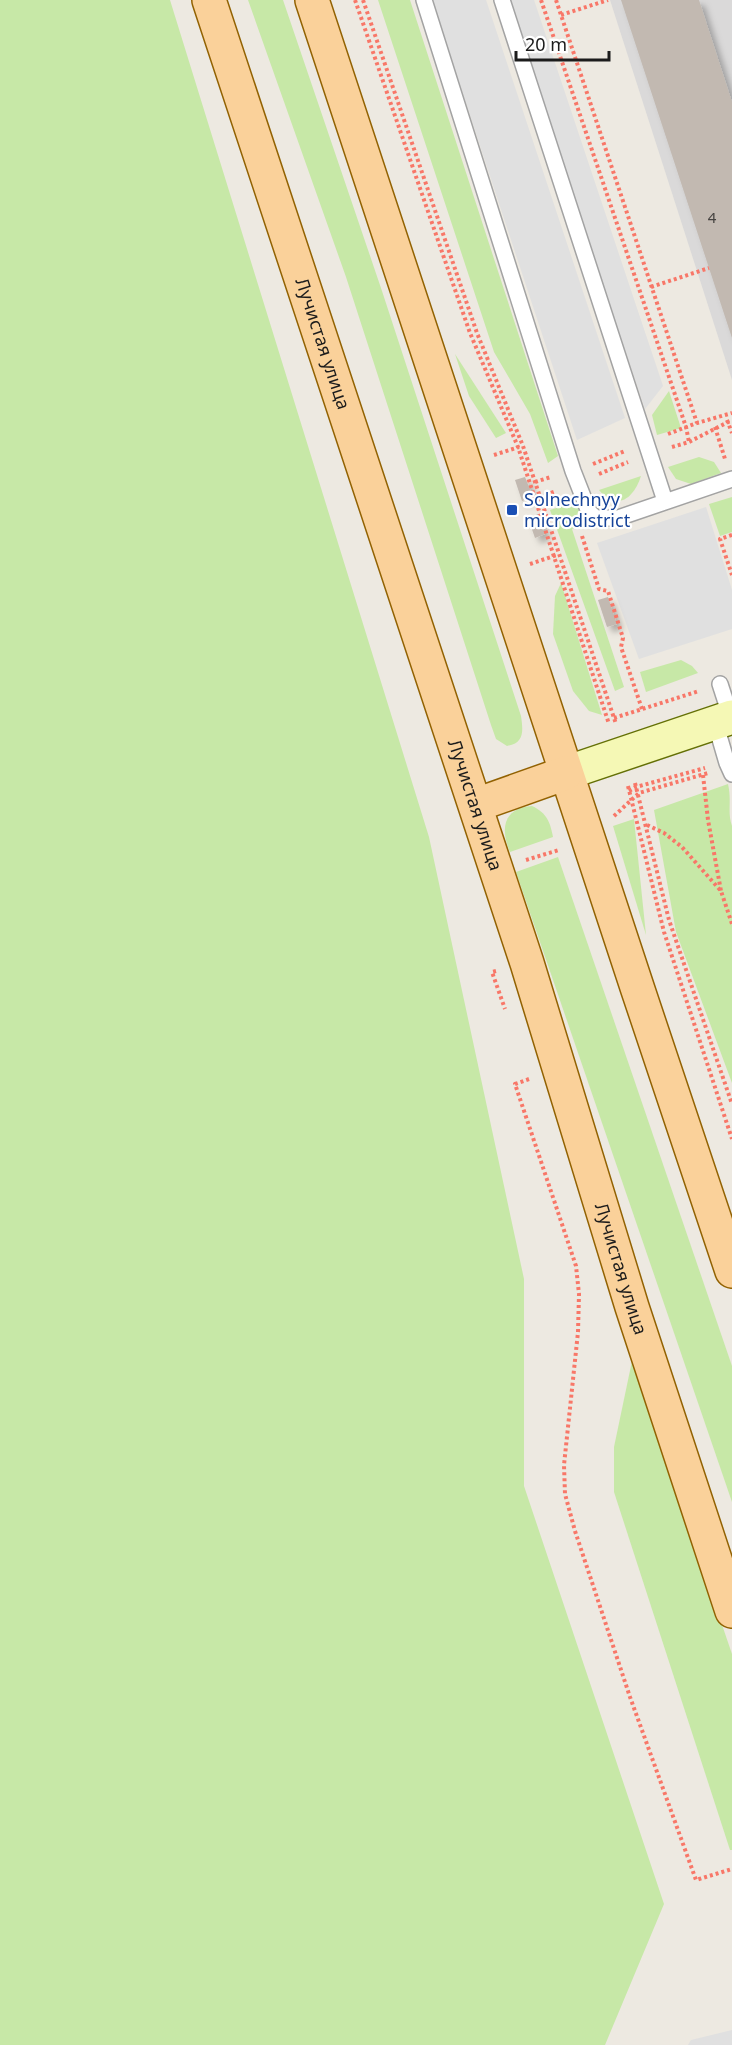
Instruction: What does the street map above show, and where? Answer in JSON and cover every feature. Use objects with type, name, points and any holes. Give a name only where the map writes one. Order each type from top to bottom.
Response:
[{"type":"main road","name":"Лучистая улица","points":[[209,0],[497,869],[636,1319],[732,1611]]},
{"type":"main road","points":[[312,0],[732,1271]]},
{"type":"main road","points":[[476,805],[566,773]]},
{"type":"street","points":[[566,773],[726,719]]},
{"type":"lane","points":[[424,0],[573,471],[589,512],[596,518],[618,518],[732,479]]},
{"type":"lane","points":[[502,0],[665,501]]},
{"type":"lane","points":[[720,684],[726,719],[729,768]]},
{"type":"path","points":[[355,0],[470,333],[521,447]]},
{"type":"path","points":[[363,0],[477,333],[521,447],[614,718],[631,801],[664,932],[732,1138]]},
{"type":"path","points":[[541,0],[689,442]]},
{"type":"path","points":[[556,0],[697,423]]},
{"type":"path","points":[[561,15],[608,0]]},
{"type":"path","points":[[651,287],[709,268]]},
{"type":"path","points":[[726,416],[732,434]]},
{"type":"path","points":[[715,427],[732,479]]},
{"type":"path","points":[[494,455],[521,447]]},
{"type":"path","points":[[596,518],[581,533],[599,589],[608,591],[623,638],[621,647],[642,708]]},
{"type":"path","points":[[732,536],[720,538],[732,575]]},
{"type":"path","points":[[530,564],[558,555]]},
{"type":"path","points":[[558,555],[621,754],[639,793],[669,920],[732,1104]]},
{"type":"path","points":[[614,718],[720,684]]},
{"type":"path","points":[[629,791],[636,787],[729,768]]},
{"type":"path","points":[[497,869],[554,852],[588,838],[639,793],[729,768]]},
{"type":"path","points":[[703,775],[708,820],[721,891],[732,924]]},
{"type":"path","points":[[646,825],[664,833],[682,847],[721,891]]},
{"type":"path","points":[[502,970],[492,972],[507,1015]]},
{"type":"path","points":[[525,1069],[529,1080],[515,1084],[576,1266],[579,1294],[578,1332],[564,1465],[565,1494],[630,1697],[696,1880],[732,1869]]},
{"type":"shaded area","points":[[432,0],[486,0],[625,418],[577,440]]},
{"type":"shaded area","points":[[506,0],[534,0],[663,386],[645,409]]},
{"type":"shaded area","points":[[610,0],[732,0],[732,380]]},
{"type":"shaded area","points":[[706,507],[732,590],[732,629],[639,659],[597,543]]},
{"type":"shaded area","points":[[732,2030],[732,2045],[688,2045],[691,2040]]},
{"type":"green space","points":[[0,0],[170,0],[429,837],[524,1279],[524,1486],[664,1904],[605,2045],[0,2045]]},
{"type":"green space","points":[[248,0],[283,0],[382,291],[521,716],[522,735],[513,744],[507,746],[496,739],[491,725],[346,277]]},
{"type":"green space","points":[[378,0],[410,0],[558,456],[548,463],[530,414],[494,352]]},
{"type":"green space","points":[[455,354],[506,433],[496,438],[469,396]]},
{"type":"green space","points":[[669,391],[681,428],[657,435],[652,415]]},
{"type":"green space","points":[[699,457],[714,462],[721,473],[691,484],[676,479],[668,467]]},
{"type":"green space","points":[[641,476],[634,491],[618,501],[606,497],[599,490]]},
{"type":"green space","points":[[732,497],[732,532],[720,536],[709,504]]},
{"type":"green space","points":[[576,502],[584,524],[572,529],[624,687],[615,691],[550,510]]},
{"type":"green space","points":[[561,583],[602,715],[589,711],[573,691],[553,634],[555,596]]},
{"type":"green space","points":[[681,660],[692,666],[698,673],[646,692],[640,672]]},
{"type":"green space","points":[[728,784],[732,826],[732,1083],[676,932],[654,810]]},
{"type":"green space","points":[[532,806],[547,819],[553,837],[510,852],[505,835],[506,821],[515,811]]},
{"type":"green space","points":[[634,819],[646,935],[613,826]]},
{"type":"green space","points":[[558,857],[732,1366],[732,1502],[516,872]]},
{"type":"green space","points":[[632,1361],[732,1654],[732,1850],[730,1850],[614,1492],[614,1447]]},
{"type":"building","points":[[621,0],[699,0],[732,102],[732,338]]},
{"type":"building","points":[[525,477],[533,497],[522,501],[515,480]]},
{"type":"building","points":[[538,514],[545,534],[535,538],[528,518]]},
{"type":"building","points":[[608,597],[617,624],[607,627],[598,600]]},
{"type":"place","name":"Solnechnyy microdistrict","points":[[512,510]]}]
